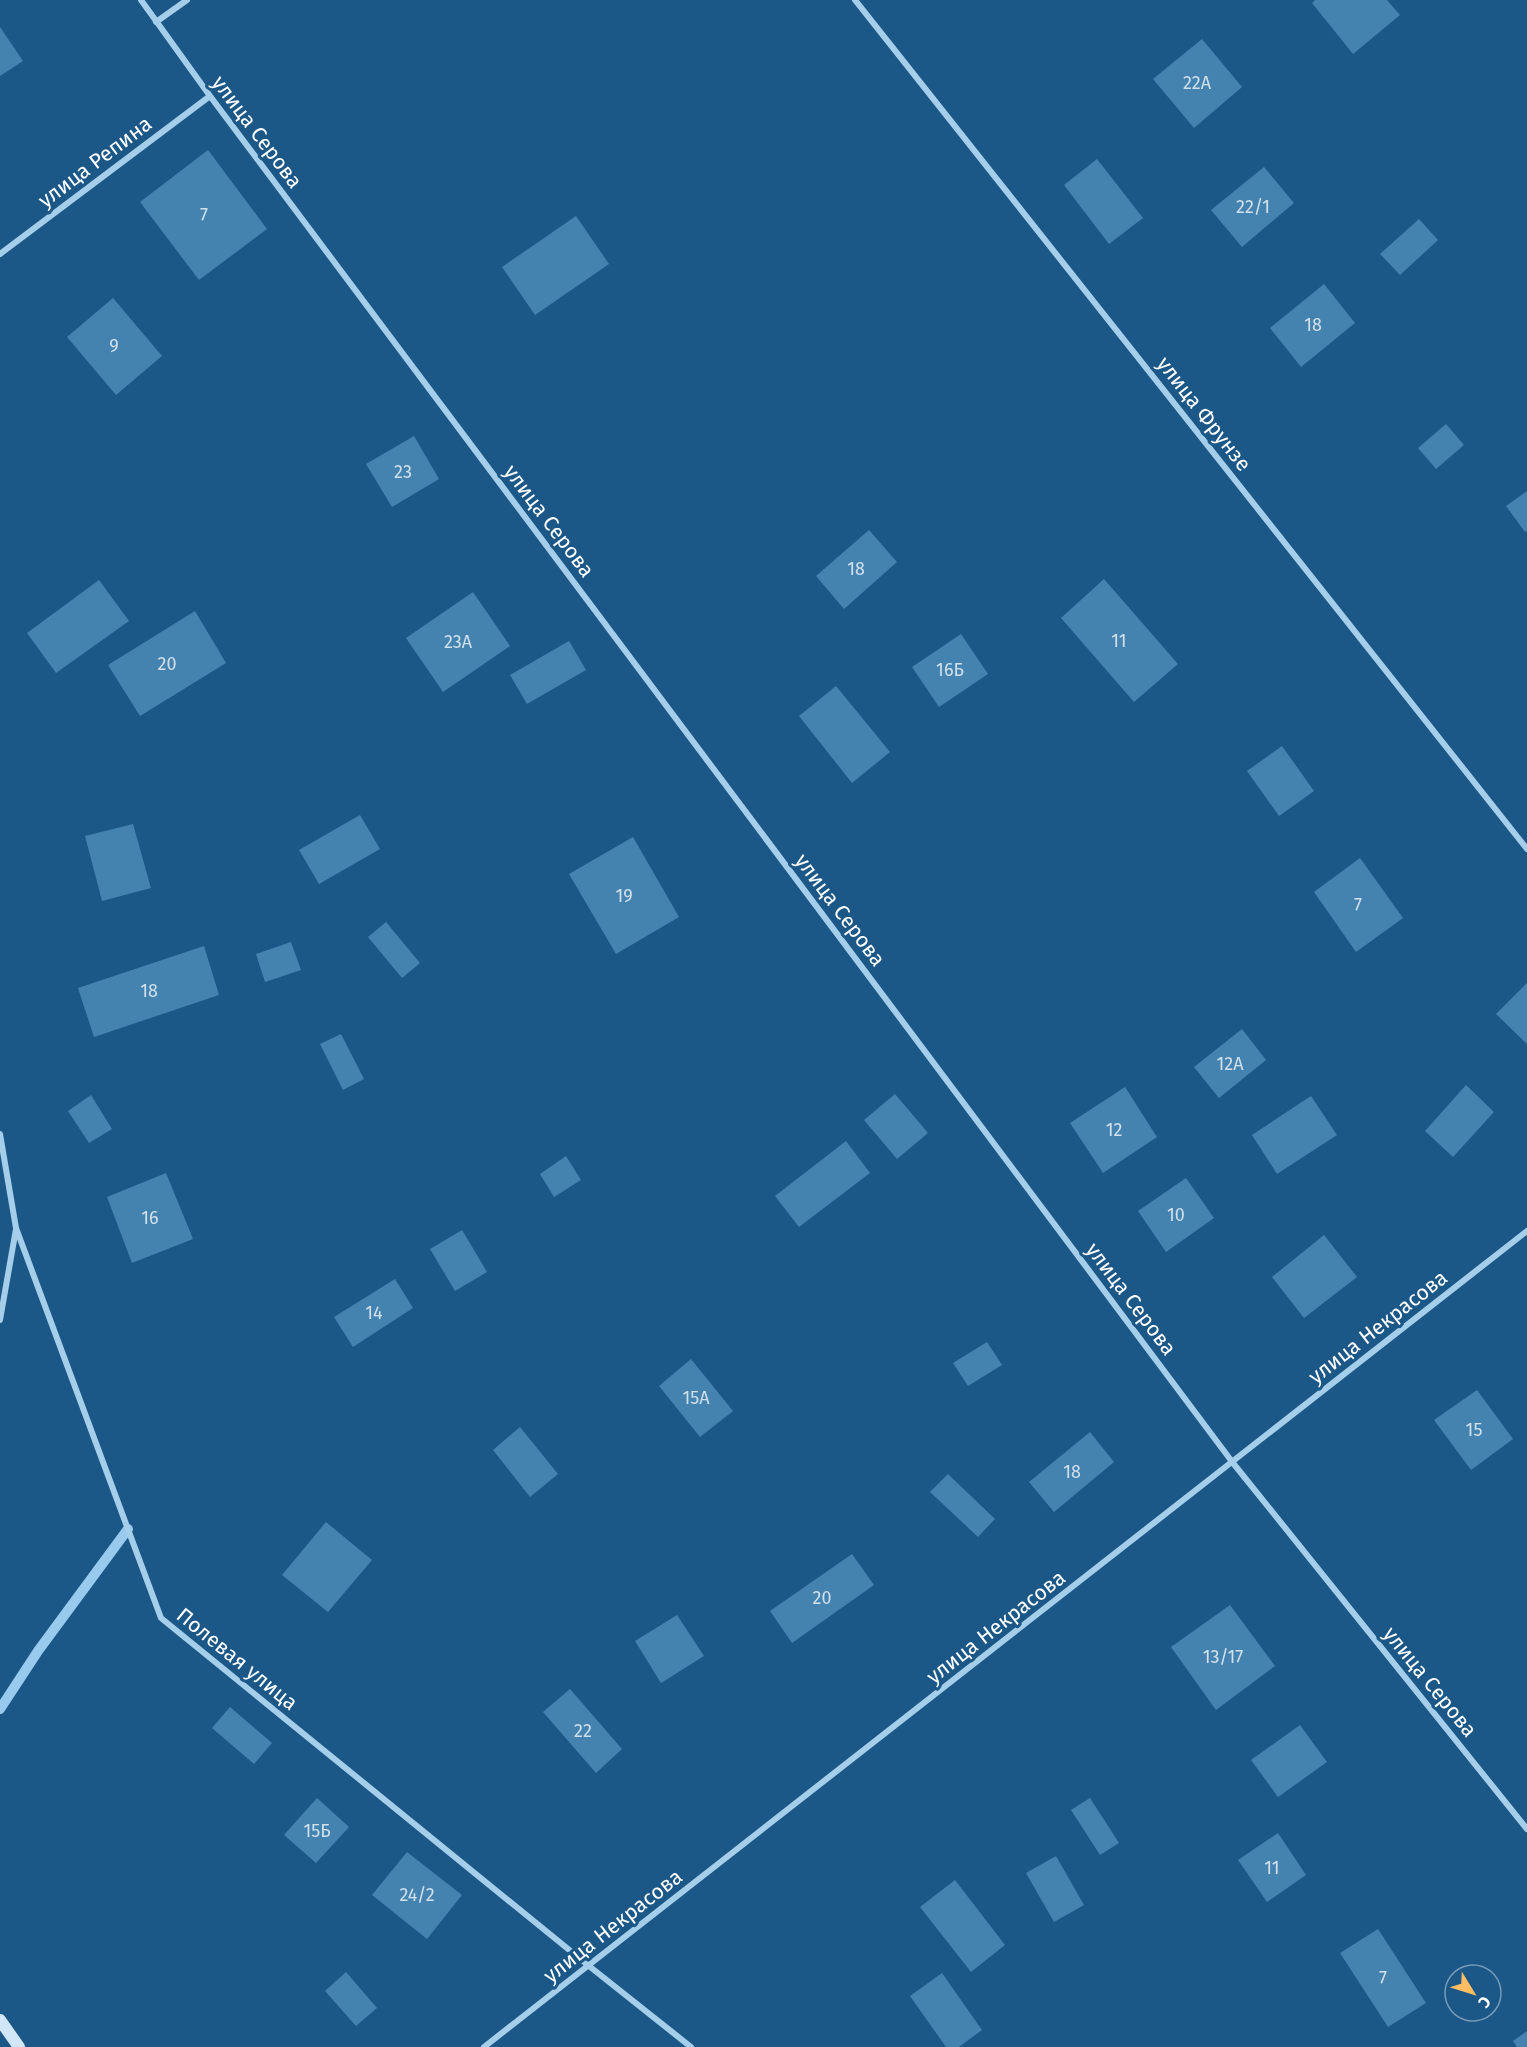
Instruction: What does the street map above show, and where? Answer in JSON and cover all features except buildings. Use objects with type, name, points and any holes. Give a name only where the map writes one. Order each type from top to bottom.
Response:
[{"type":"street","name":"улица Серова","points":[[141,0],[210,96],[1233,1463],[1527,1829]]},
{"type":"street","points":[[156,22],[187,0]]},
{"type":"street","name":"улица Фрунзе","points":[[855,0],[1527,849]]},
{"type":"street","name":"улица Репина","points":[[0,254],[210,96]]},
{"type":"street","name":"Полевая улица","points":[[0,1134],[16,1228],[161,1618],[691,2047]]},
{"type":"street","points":[[0,1320],[16,1228]]},
{"type":"street","name":"улица Некрасова","points":[[484,2047],[1527,1232]]},
{"type":"street","points":[[0,2019],[19,2047]]},
{"type":"waterway","points":[[0,1709],[38,1651],[128,1529]]}]
